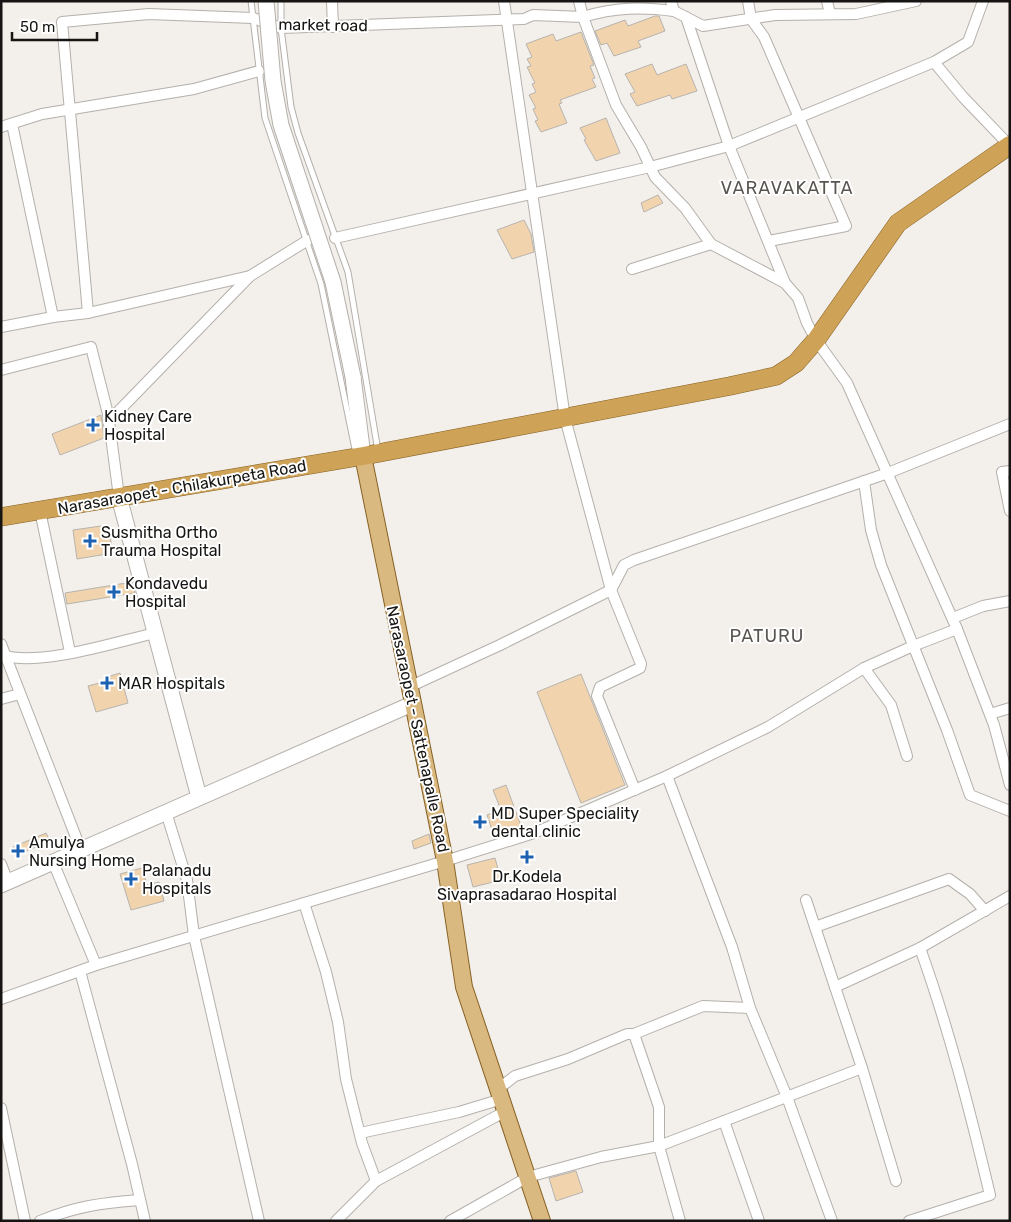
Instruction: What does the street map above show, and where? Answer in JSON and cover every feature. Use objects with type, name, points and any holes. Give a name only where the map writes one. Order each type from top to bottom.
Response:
[{"type":"highway","name":"Narasaraopet - Chilakurpeta Road","points":[[1,517],[366,456],[776,376],[796,363],[816,340],[898,223],[1009,146]]},
{"type":"main road","name":"Narasaraopet - Sattenapalle Road","points":[[266,1],[274,81],[281,125],[333,282],[353,377],[412,704],[445,861],[464,987],[542,1221]]},
{"type":"main road","points":[[119,498],[199,797]]},
{"type":"main road","points":[[5,883],[412,704]]},
{"type":"street","points":[[332,1],[333,27]]},
{"type":"street","points":[[504,1],[565,418],[611,590],[641,664],[640,668],[600,687],[597,696],[635,790]]},
{"type":"street","points":[[579,1],[583,17],[616,105],[655,177],[685,208],[711,244],[785,283]]},
{"type":"street","points":[[748,1],[751,19],[764,37],[846,226],[769,241]]},
{"type":"street","points":[[827,1],[830,14]]},
{"type":"street","name":"market road","points":[[68,110],[62,22],[149,14],[253,18],[282,28],[333,27],[524,19],[533,15],[583,17],[606,10],[673,6],[686,17],[703,26],[775,15],[856,14],[916,1]]},
{"type":"street","points":[[335,238],[650,167],[730,146],[934,62],[968,42],[983,1]]},
{"type":"street","points":[[686,17],[730,146],[785,283],[798,298],[807,323],[816,340],[848,383],[958,629],[990,714],[1010,784]]},
{"type":"street","points":[[934,62],[963,97],[1009,146]]},
{"type":"street","points":[[1,127],[42,114],[194,89],[259,71]]},
{"type":"street","points":[[68,110],[88,313]]},
{"type":"street","points":[[12,124],[53,317]]},
{"type":"street","points":[[108,422],[250,276],[308,240]]},
{"type":"street","points":[[632,269],[711,244]]},
{"type":"street","points":[[1,327],[53,317],[88,313],[250,276]]},
{"type":"street","points":[[1,370],[91,347],[108,422],[119,498]]},
{"type":"street","points":[[409,687],[500,646],[611,590],[624,565],[634,560],[888,473],[1010,424]]},
{"type":"street","points":[[1010,471],[1002,472],[1010,511]]},
{"type":"street","points":[[864,481],[871,530],[881,565],[947,730],[970,795],[1010,811]]},
{"type":"street","points":[[40,511],[70,652]]},
{"type":"street","points":[[952,618],[983,606],[1010,601]]},
{"type":"street","points":[[1,999],[96,965],[534,833],[667,776],[768,727],[864,668],[913,646],[958,629]]},
{"type":"street","points":[[4,655],[26,659],[155,634]]},
{"type":"street","points":[[1,644],[81,850]]},
{"type":"street","points":[[864,668],[891,705],[907,756]]},
{"type":"street","points":[[1,699],[20,694]]},
{"type":"street","points":[[990,714],[1010,708]]},
{"type":"street","points":[[667,776],[732,947],[750,1008],[787,1097],[832,1221]]},
{"type":"street","points":[[166,812],[187,880],[194,936],[260,1221]]},
{"type":"street","points":[[53,862],[96,965]]},
{"type":"street","points":[[1,864],[5,883]]},
{"type":"street","points":[[815,928],[949,879],[970,894],[985,911]]},
{"type":"street","points":[[835,987],[920,948],[1010,896]]},
{"type":"street","points":[[806,900],[862,1068],[896,1181]]},
{"type":"street","points":[[304,903],[326,972],[338,1022],[346,1079],[360,1133],[376,1181]]},
{"type":"street","points":[[909,1221],[990,1195],[961,1077],[940,1003],[920,948]]},
{"type":"street","points":[[80,971],[145,1221]]},
{"type":"street","points":[[336,1221],[376,1181],[502,1100],[515,1076],[568,1059],[627,1034],[634,1034],[702,1006],[750,1008]]},
{"type":"street","points":[[634,1034],[659,1107],[659,1146],[680,1221]]},
{"type":"street","points":[[450,1221],[528,1177],[601,1157],[659,1146],[862,1068]]},
{"type":"street","points":[[360,1133],[459,1112],[502,1100]]},
{"type":"street","points":[[1,1108],[25,1221]]},
{"type":"street","points":[[724,1121],[759,1221]]},
{"type":"street","points":[[40,1221],[70,1209],[97,1203],[140,1200]]},
{"type":"lane","points":[[251,1],[265,118],[308,240],[366,456]]},
{"type":"lane","points":[[281,1],[282,28],[292,106],[348,272],[366,456]]},
{"type":"building","points":[[659,16],[665,31],[638,41],[641,47],[614,56],[607,43],[601,45],[595,31],[625,20],[628,26]]},
{"type":"building","points":[[581,32],[594,65],[590,66],[595,78],[592,79],[596,87],[560,100],[562,103],[559,104],[567,123],[541,132],[535,121],[538,120],[533,109],[536,108],[529,95],[536,92],[532,84],[535,83],[527,67],[531,66],[527,59],[532,57],[526,44],[553,34],[556,41]]},
{"type":"building","points":[[652,64],[657,75],[686,64],[697,91],[672,99],[670,95],[637,106],[630,94],[635,92],[625,74]]},
{"type":"building","points":[[606,118],[620,153],[596,161],[584,140],[586,139],[580,128]]},
{"type":"building","points":[[658,195],[663,203],[644,212],[641,203]]},
{"type":"building","points":[[524,220],[531,234],[534,252],[512,259],[497,230]]},
{"type":"building","points":[[101,415],[104,438],[60,455],[52,434]]},
{"type":"building","points":[[108,525],[113,553],[77,559],[73,530]]},
{"type":"building","points":[[132,582],[135,593],[67,604],[65,593]]},
{"type":"building","points":[[120,673],[128,703],[96,712],[88,686],[111,680],[110,676]]},
{"type":"building","points":[[581,674],[625,785],[581,803],[537,692]]},
{"type":"building","points":[[506,785],[521,826],[494,836],[487,815],[501,810],[493,790]]},
{"type":"building","points":[[46,833],[50,841],[16,855],[13,847]]},
{"type":"building","points":[[429,834],[431,843],[414,849],[412,841]]},
{"type":"building","points":[[495,858],[501,880],[473,887],[467,865]]},
{"type":"building","points":[[142,868],[147,885],[159,882],[164,901],[131,910],[120,874]]},
{"type":"building","points":[[576,1171],[583,1192],[556,1201],[549,1178]]},
{"type":"place","name":"Kidney Care Hospital","points":[[93,425]]},
{"type":"place","name":"Susmitha Ortho Trauma Hospital","points":[[90,541]]},
{"type":"place","name":"Kondavedu Hospital","points":[[114,592]]},
{"type":"place","name":"MAR Hospitals","points":[[107,683]]},
{"type":"place","name":"MD Super Speciality dental clinic","points":[[480,822]]},
{"type":"place","name":"Amulya Nursing Home","points":[[18,851]]},
{"type":"place","name":"Dr.Kodela Sivaprasadarao Hospital","points":[[527,857]]},
{"type":"place","name":"Palanadu Hospitals","points":[[131,879]]},
{"type":"district","name":"VARAVAKATTA","points":[[787,188]]},
{"type":"district","name":"PATURU","points":[[767,636]]}]
